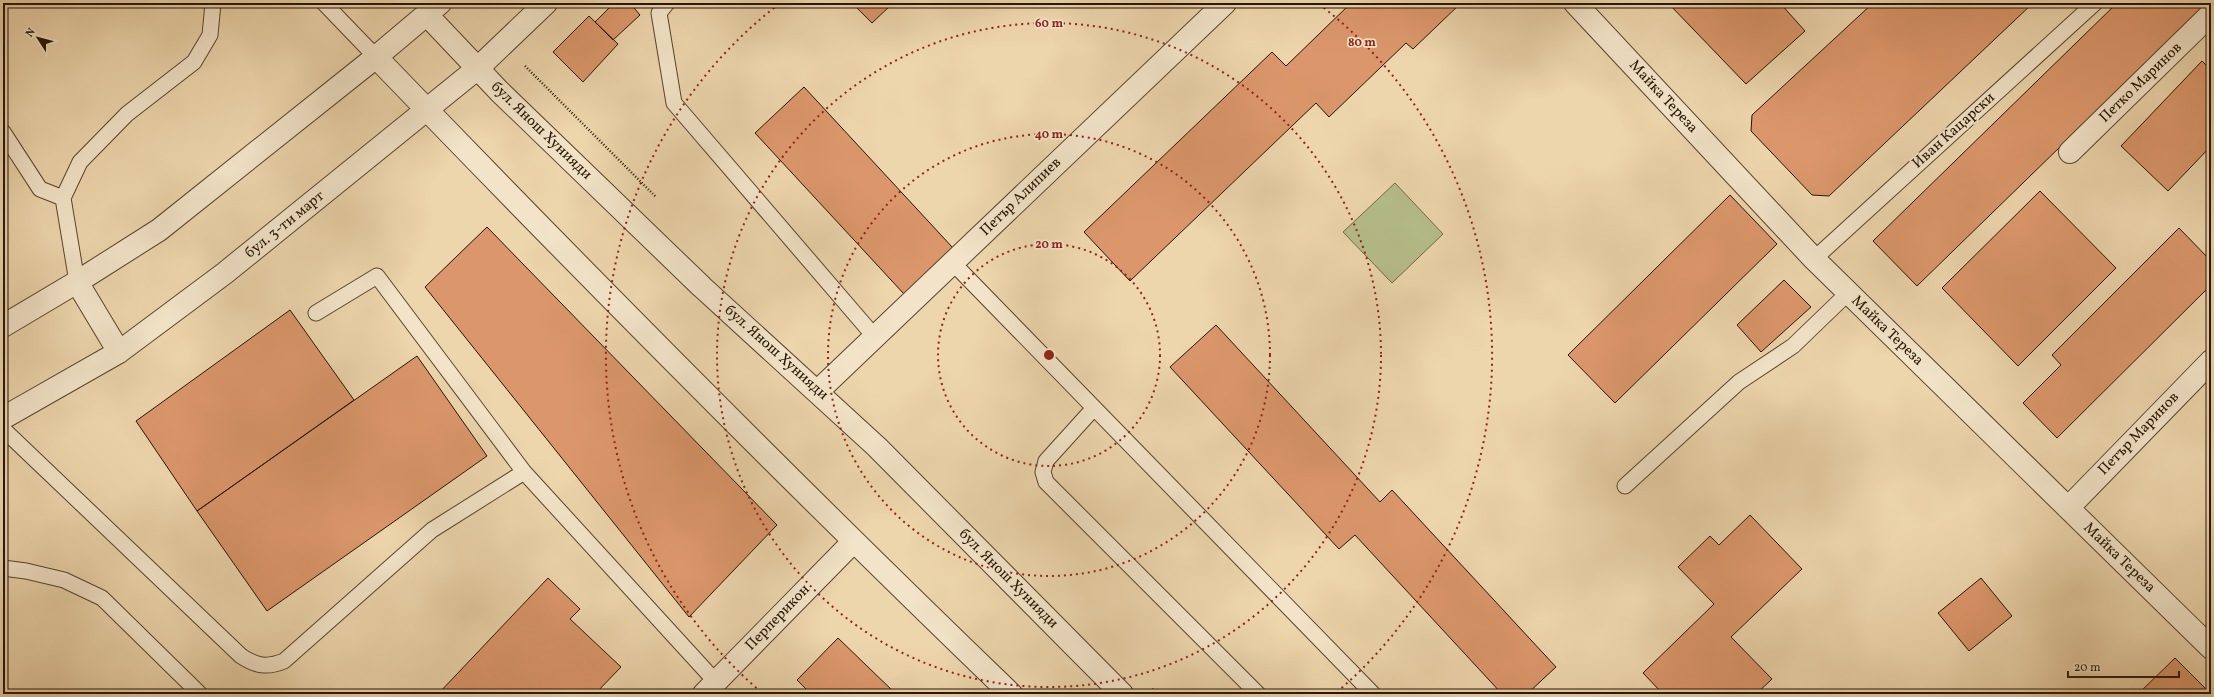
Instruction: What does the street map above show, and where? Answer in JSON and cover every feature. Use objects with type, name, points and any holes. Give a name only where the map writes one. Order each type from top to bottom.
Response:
[{"type":"street","name":"бул. 3-ти март","points":[[3,418],[119,352],[225,273],[478,68],[546,3]]},
{"type":"street","name":"Петър Алипиев","points":[[818,391],[1225,3]]},
{"type":"street","name":"Майка Тереза","points":[[1575,3],[1814,259],[2211,648]]},
{"type":"street","points":[[3,326],[77,282],[158,230],[376,57],[434,9]]},
{"type":"street","name":"бул. Янош Хунияди","points":[[434,9],[478,68],[499,91],[702,286],[818,391],[877,447],[1122,694]]},
{"type":"street","name":"Петко Маринов","points":[[2070,152],[2211,14]]},
{"type":"street","points":[[376,57],[650,338],[853,542],[1011,694]]},
{"type":"street","points":[[77,282],[119,352]]},
{"type":"street","name":"Петър Маринов","points":[[2068,508],[2211,361]]},
{"type":"street","name":"Перперикон","points":[[710,688],[853,542]]},
{"type":"lane","points":[[77,282],[63,198],[80,162],[126,114],[194,62],[210,35],[213,3]]},
{"type":"lane","points":[[324,3],[376,57]]},
{"type":"lane","points":[[667,3],[660,13],[674,103],[874,336]]},
{"type":"lane","name":"Иван Кацарски","points":[[1814,259],[2095,3]]},
{"type":"lane","points":[[3,132],[40,189],[63,198]]},
{"type":"lane","points":[[952,262],[1373,694]]},
{"type":"lane","points":[[316,313],[377,276],[524,472],[710,688]]},
{"type":"lane","points":[[1625,486],[1738,382],[1793,346],[1848,293]]},
{"type":"lane","points":[[1094,408],[1046,461],[1043,472],[1046,482],[1258,694]]},
{"type":"lane","points":[[3,429],[241,656],[261,666],[273,665],[284,661],[432,530],[524,472]]},
{"type":"lane","points":[[3,568],[26,571],[64,580],[102,598],[200,694]]},
{"type":"green space","points":[[1395,183],[1443,234],[1392,283],[1343,232]]},
{"type":"building","points":[[614,3],[630,3],[640,15],[613,40],[595,22]]},
{"type":"building","points":[[852,3],[893,3],[872,23]]},
{"type":"building","points":[[1351,3],[1367,3],[1369,5],[1371,3],[1461,3],[1413,49],[1406,43],[1329,117],[1316,103],[1130,281],[1084,232],[1272,52],[1286,66]]},
{"type":"building","points":[[1668,3],[1780,3],[1805,31],[1746,84]]},
{"type":"building","points":[[1873,3],[2033,3],[1829,196],[1812,195],[1751,131],[1752,115]]},
{"type":"building","points":[[2117,3],[2208,3],[1917,286],[1873,241]]},
{"type":"building","points":[[589,16],[618,44],[583,82],[553,52]]},
{"type":"building","points":[[2202,61],[2211,70],[2211,146],[2168,191],[2121,146]]},
{"type":"building","points":[[804,87],[953,248],[904,294],[755,133]]},
{"type":"building","points":[[2040,191],[2116,268],[2018,366],[1942,288]]},
{"type":"building","points":[[1730,195],[1777,244],[1615,403],[1568,355]]},
{"type":"building","points":[[487,227],[777,525],[689,617],[425,287]]},
{"type":"building","points":[[2179,228],[2211,261],[2211,285],[2057,438],[2023,403],[2061,365],[2052,355]]},
{"type":"building","points":[[1784,280],[1811,307],[1761,352],[1737,325]]},
{"type":"building","points":[[290,310],[354,400],[197,511],[136,421]]},
{"type":"building","points":[[1216,325],[1380,502],[1392,490],[1556,667],[1527,694],[1502,694],[1355,535],[1339,549],[1170,367]]},
{"type":"building","points":[[417,356],[487,456],[267,611],[197,511]]},
{"type":"building","points":[[1750,515],[1802,569],[1731,637],[1772,679],[1756,694],[1663,694],[1643,673],[1714,604],[1678,567],[1710,536],[1719,545]]},
{"type":"building","points":[[548,578],[580,609],[570,619],[621,667],[595,694],[438,694]]},
{"type":"building","points":[[1981,578],[2012,616],[1969,651],[1938,613]]},
{"type":"building","points":[[838,638],[896,694],[811,694],[797,680]]},
{"type":"building","points":[[2175,658],[2211,694],[2138,694]]}]
